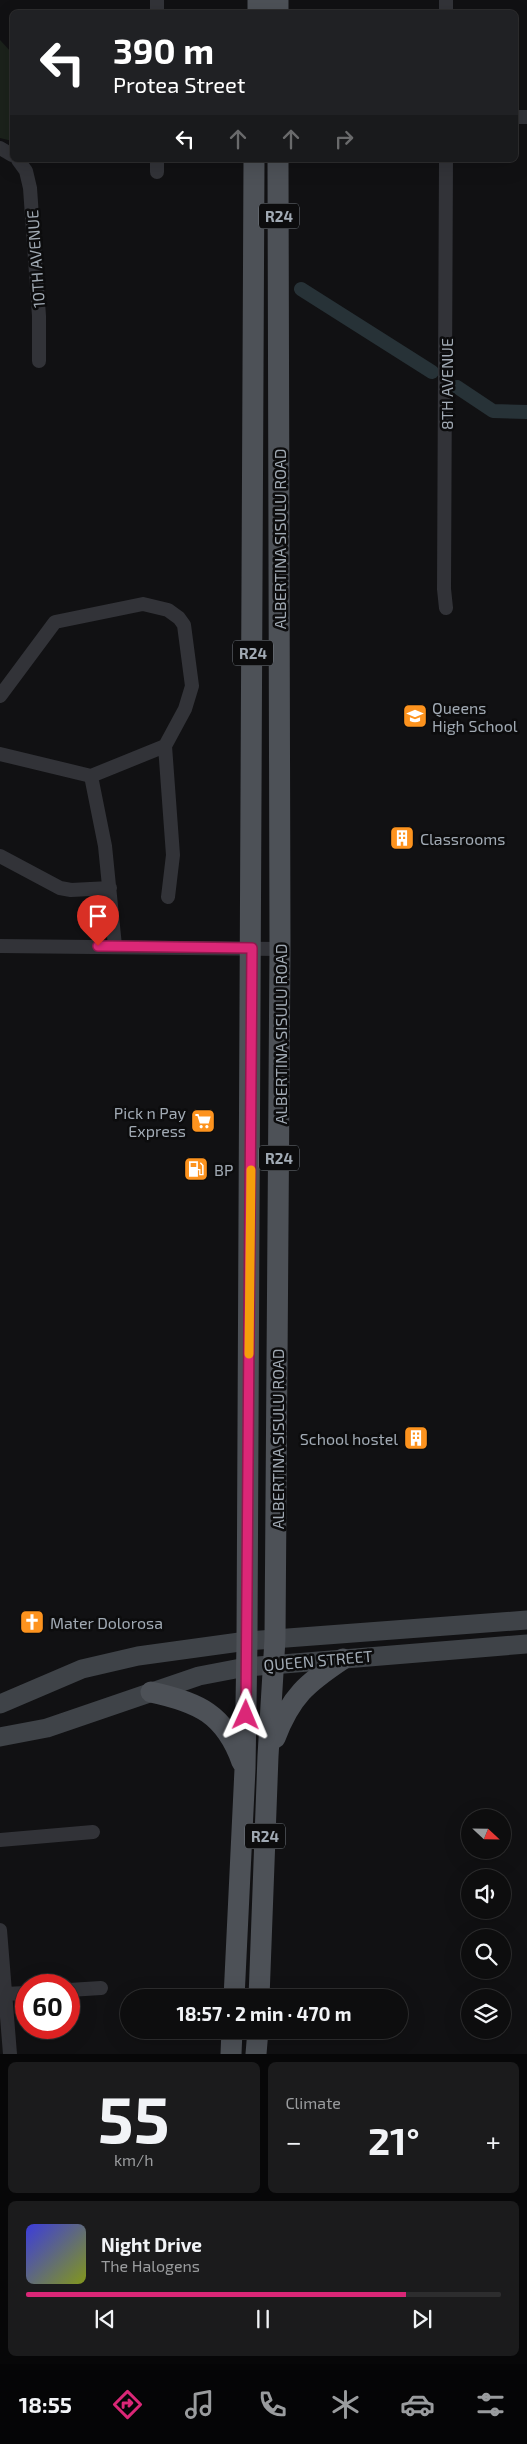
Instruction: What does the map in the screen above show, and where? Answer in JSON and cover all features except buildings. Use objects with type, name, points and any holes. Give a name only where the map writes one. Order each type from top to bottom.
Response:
[{"type":"main road","name":"ALBERTINA SISULU ROAD","points":[[234,1989],[245,1769],[247,1641],[252,948],[254,162]]},
{"type":"main road","name":"ALBERTINA SISULU ROAD","points":[[259,1989],[268,1756],[275,1639],[280,949],[278,162]]},
{"type":"main road","name":"QUEEN STREET","points":[[0,1704],[82,1669],[104,1662],[138,1656],[247,1641],[527,1620]]},
{"type":"main road","name":"QUEEN STREET","points":[[0,1737],[47,1728],[199,1676],[246,1667],[274,1663],[527,1644]]},
{"type":"main road","points":[[268,1756],[291,1702],[311,1682],[343,1658]]},
{"type":"main road","points":[[151,1692],[193,1703],[216,1718],[236,1746],[245,1769]]},
{"type":"main road","points":[[231,2054],[232,2039]]},
{"type":"main road","points":[[256,2054],[257,2039]]},
{"type":"street","name":"10TH AVENUE","points":[[19,162],[26,171],[30,188],[39,316],[39,361]]},
{"type":"street","name":"8TH AVENUE","points":[[446,162],[444,589],[446,608]]},
{"type":"street","points":[[0,696],[55,622],[134,605],[151,604],[173,613],[184,625],[192,686],[185,709],[165,746],[173,855],[168,897]]},
{"type":"street","points":[[0,754],[92,776],[165,746]]},
{"type":"street","points":[[92,776],[105,846],[115,946]]},
{"type":"street","points":[[0,856],[60,888],[71,890],[110,888]]},
{"type":"street","points":[[0,946],[280,949]]},
{"type":"street","points":[[0,1840],[93,1832]]},
{"type":"street","points":[[0,1930],[10,2054]]},
{"type":"street","points":[[80,1989],[101,1988]]},
{"type":"street","points":[[5,1994],[15,1993]]},
{"type":"shaded area","points":[[0,40],[10,51],[10,140],[0,138]]},
{"type":"waterway","points":[[301,289],[432,372]]},
{"type":"waterway","points":[[457,387],[493,411],[527,412]]},
{"type":"slow traffic","points":[[249,1354],[251,1170]]},
{"type":"place","name":"Queens High School","points":[[415,716]]},
{"type":"place","name":"Classrooms","points":[[402,838]]},
{"type":"place","name":"Pick n Pay Express","points":[[203,1121]]},
{"type":"place","name":"BP","points":[[196,1169]]},
{"type":"place","name":"School hostel","points":[[416,1438]]},
{"type":"place","name":"Mater Dolorosa","points":[[32,1622]]},
{"type":"route","points":[[98,946],[252,948],[246,1715]]}]
